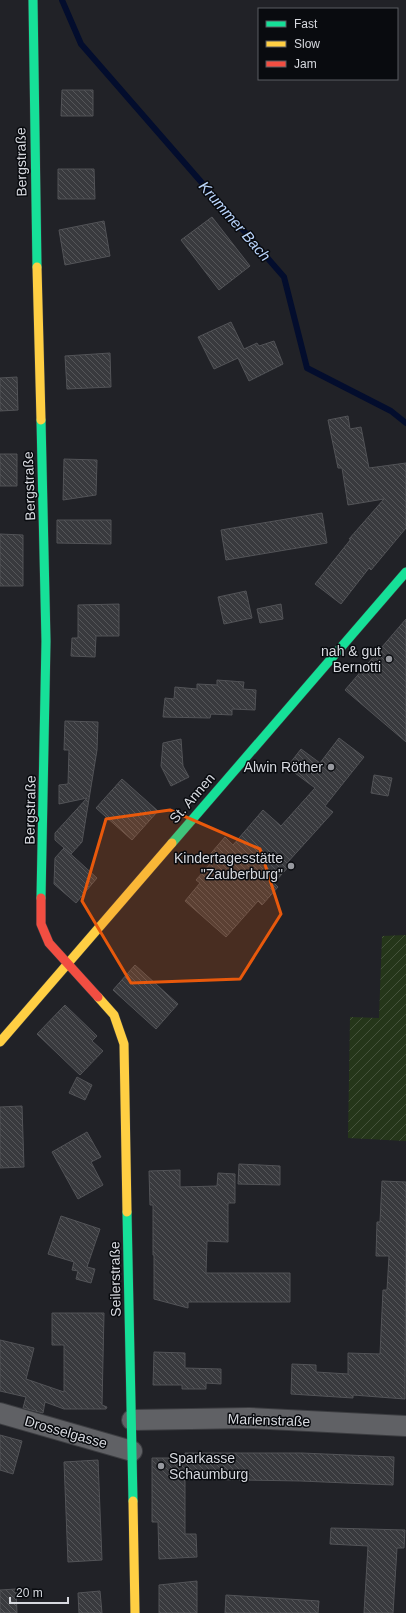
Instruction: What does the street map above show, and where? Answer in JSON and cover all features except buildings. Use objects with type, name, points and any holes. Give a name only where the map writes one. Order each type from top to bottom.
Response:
[{"type":"street","name":"Bergstraße","points":[[33,0],[37,268],[46,641],[41,924],[49,943],[68,963]]},
{"type":"street","name":"St. Annen","points":[[0,1042],[406,572]]},
{"type":"street","name":"Seilerstraße","points":[[68,963],[114,1015],[124,1044],[135,1613]]},
{"type":"street","name":"Drosselgasse","points":[[0,1413],[132,1451]]},
{"type":"street","name":"Marienstraße","points":[[132,1420],[249,1418],[406,1426]]},
{"type":"highlighted area","points":[[170,810],[260,849],[281,914],[240,979],[131,983],[82,901],[106,819]]},
{"type":"green space","points":[[406,935],[406,1141],[348,1138],[350,1017],[379,1018],[382,936]]},
{"type":"waterway","name":"Krummer Bach","points":[[62,0],[81,44],[284,277],[307,368],[391,411],[406,423]]},
{"type":"traffic: fast","points":[[33,0],[37,267]]},
{"type":"traffic: fast","points":[[41,420],[46,641],[41,898]]},
{"type":"traffic: fast","points":[[172,843],[406,572]]},
{"type":"traffic: fast","points":[[127,1212],[133,1501]]},
{"type":"traffic: slow","points":[[37,267],[41,420]]},
{"type":"traffic: slow","points":[[0,1042],[172,843]]},
{"type":"traffic: slow","points":[[98,997],[114,1015],[124,1044],[127,1212]]},
{"type":"traffic: slow","points":[[133,1501],[135,1613]]},
{"type":"traffic: jam","points":[[41,898],[41,924],[49,943],[98,997]]},
{"type":"place","name":"nah & gut Bernotti","points":[[389,659]]},
{"type":"place","name":"Alwin Röther","points":[[331,767]]},
{"type":"place","name":"Kindertagesstätte \"Zauberburg\"","points":[[291,866]]},
{"type":"place","name":"Sparkasse Schaumburg","points":[[161,1466]]}]
